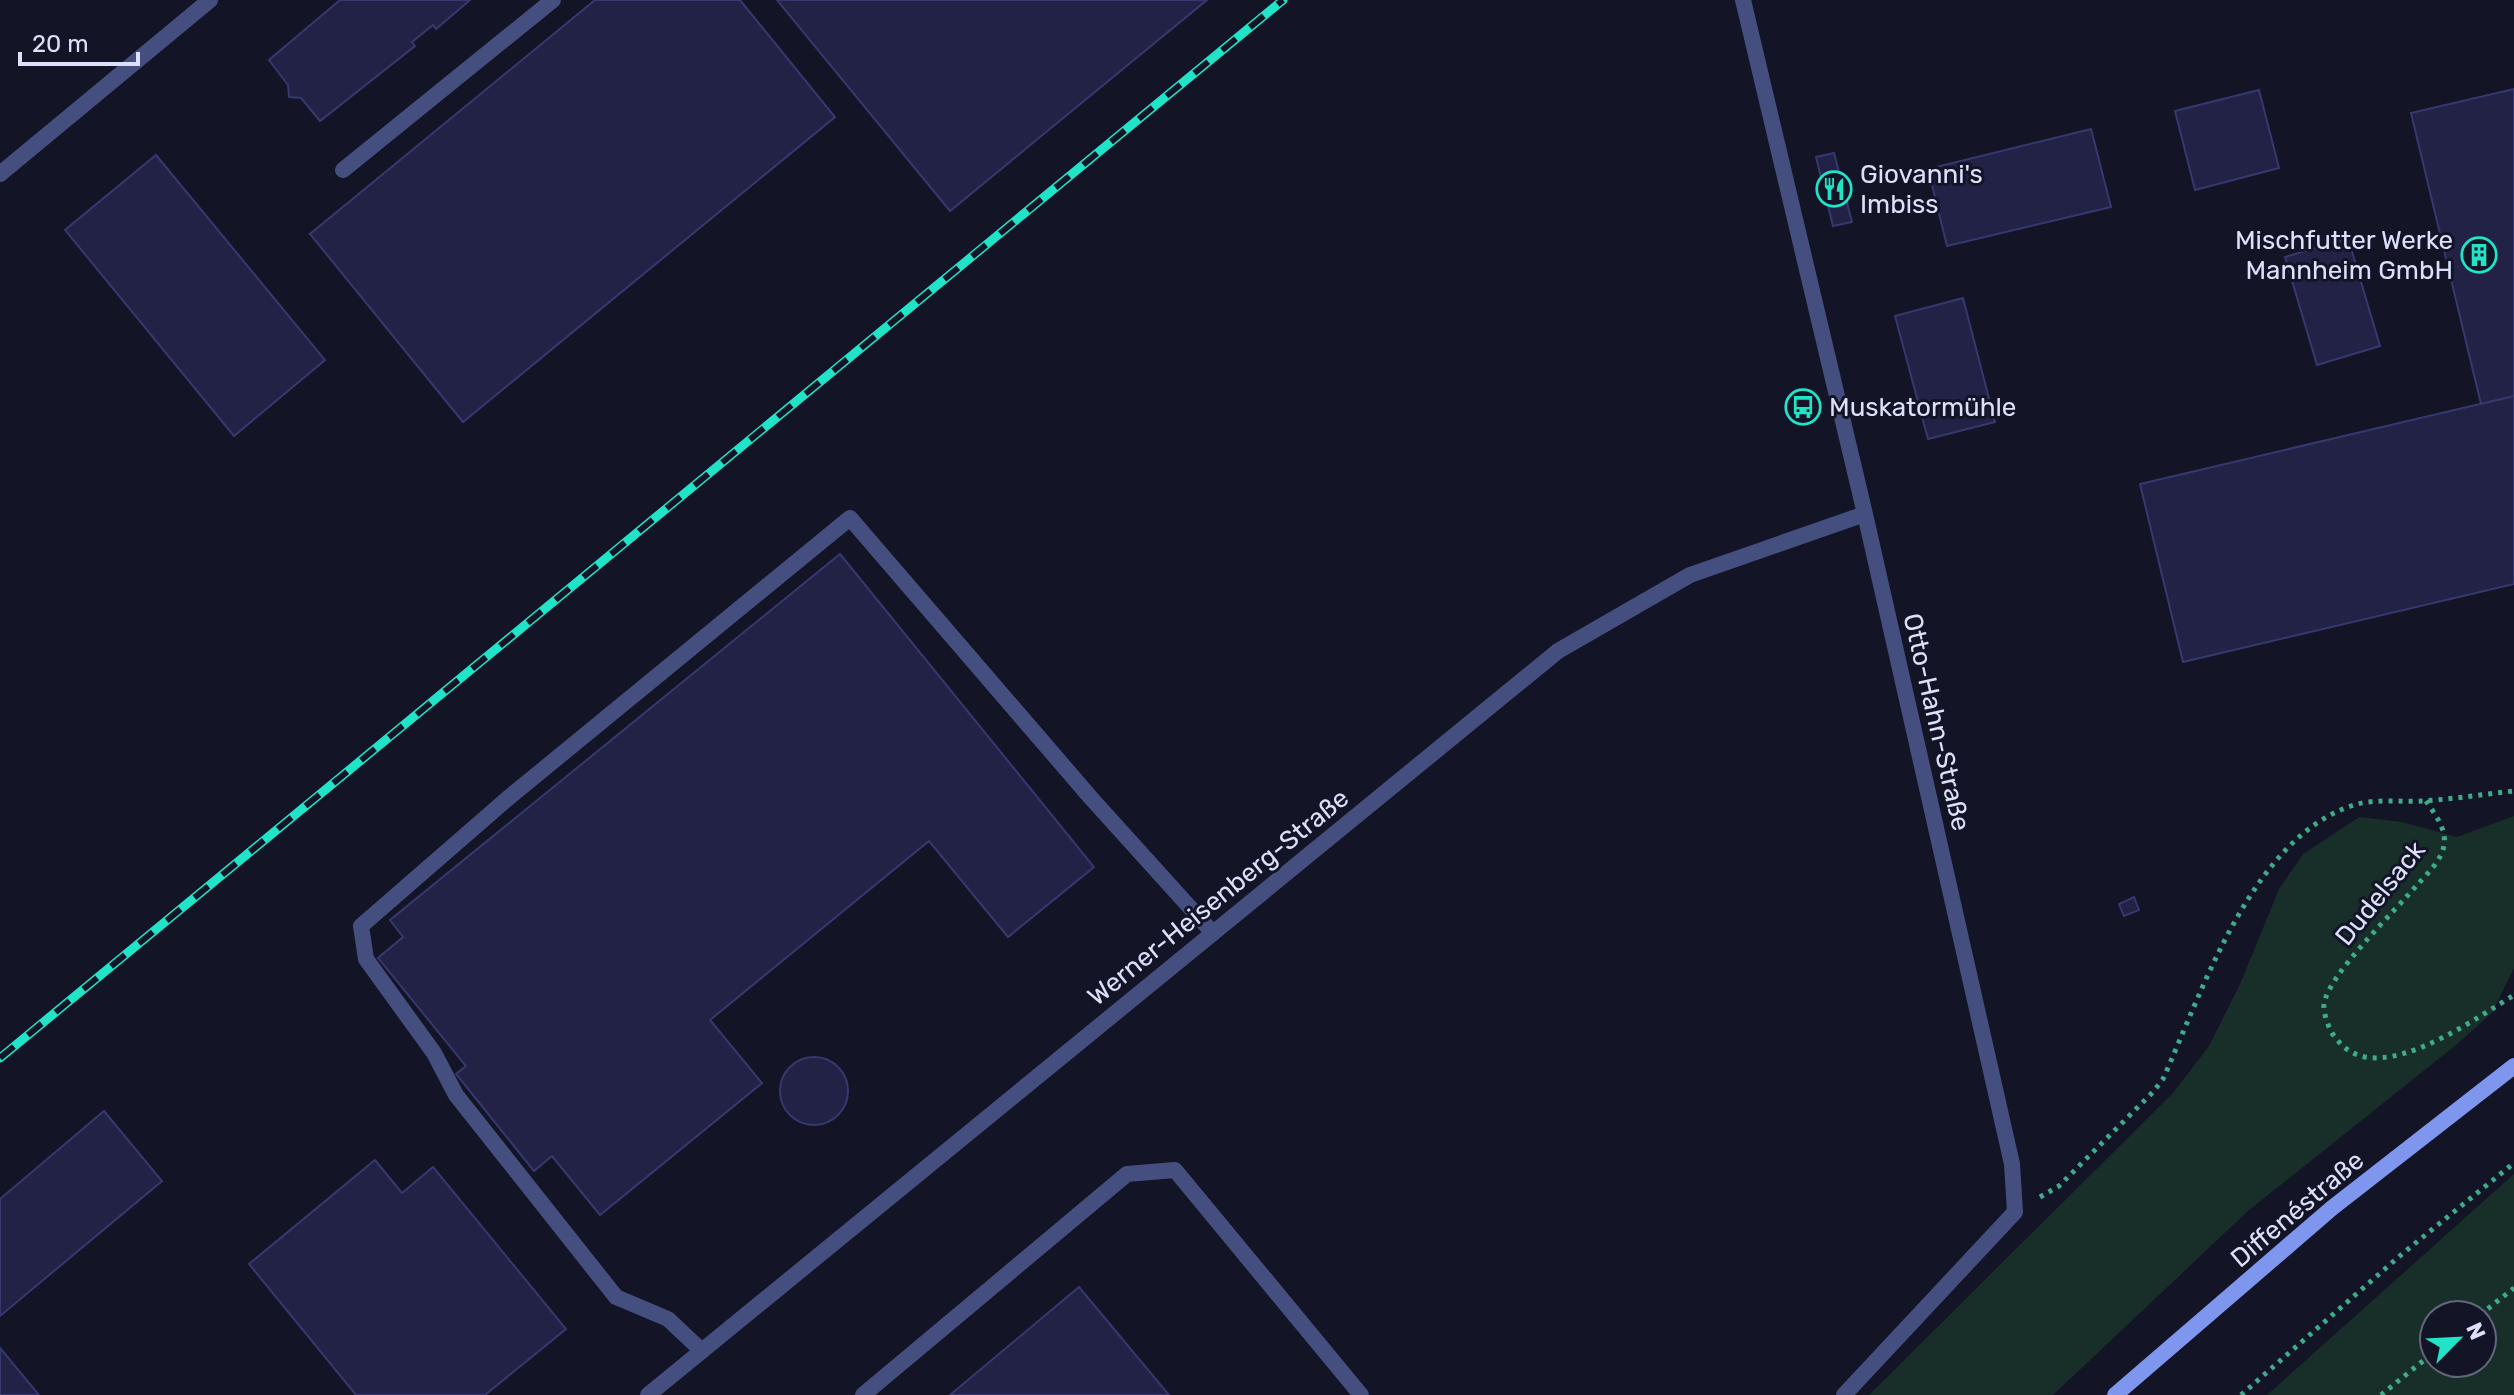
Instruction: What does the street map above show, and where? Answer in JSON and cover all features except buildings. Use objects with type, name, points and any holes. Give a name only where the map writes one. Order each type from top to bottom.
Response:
[{"type":"main road","name":"Diffenéstraße","points":[[2115,1395],[2332,1208],[2514,1066]]},
{"type":"street","points":[[0,174],[210,0]]},
{"type":"street","points":[[343,170],[553,0]]},
{"type":"street","name":"Otto-Hahn-Straße","points":[[1743,0],[1865,514],[2012,1164],[2015,1212]]},
{"type":"street","name":"Werner-Heisenberg-Straße","points":[[648,1395],[1558,651],[1690,575],[1865,514]]},
{"type":"street","points":[[702,1351],[668,1319],[616,1297],[456,1095],[434,1053],[366,959],[361,926],[519,789],[850,518],[1091,798],[1213,933]]},
{"type":"street","points":[[863,1395],[1127,1174],[1175,1170],[1361,1395]]},
{"type":"street","points":[[1844,1395],[2015,1212]]},
{"type":"path","points":[[2426,801],[2514,791]]},
{"type":"path","name":"Dudelsack","points":[[2015,1212],[2059,1186],[2153,1092],[2163,1079],[2236,916],[2278,857],[2317,822],[2358,804],[2426,801],[2441,824],[2444,845],[2432,868],[2332,981],[2324,1005],[2329,1029],[2341,1045],[2357,1056],[2375,1059],[2399,1055],[2449,1035],[2514,995]]},
{"type":"path","points":[[2241,1395],[2402,1254],[2514,1163]]},
{"type":"path","points":[[2498,1301],[2514,1288]]},
{"type":"path","points":[[2381,1395],[2418,1365]]},
{"type":"green space","points":[[2514,816],[2514,968],[2492,1013],[2248,1211],[2053,1395],[1869,1395],[2173,1093],[2209,1046],[2241,982],[2279,889],[2303,854],[2359,817],[2402,822],[2457,837]]},
{"type":"green space","points":[[2514,1174],[2514,1395],[2267,1395]]},
{"type":"railway","points":[[0,1058],[1283,0]]},
{"type":"place","name":"Giovanni's Imbiss","points":[[1834,189]]},
{"type":"place","name":"Mischfutter Werke Mannheim GmbH","points":[[2479,255]]},
{"type":"place","name":"Muskatormühle","points":[[1803,407]]}]
